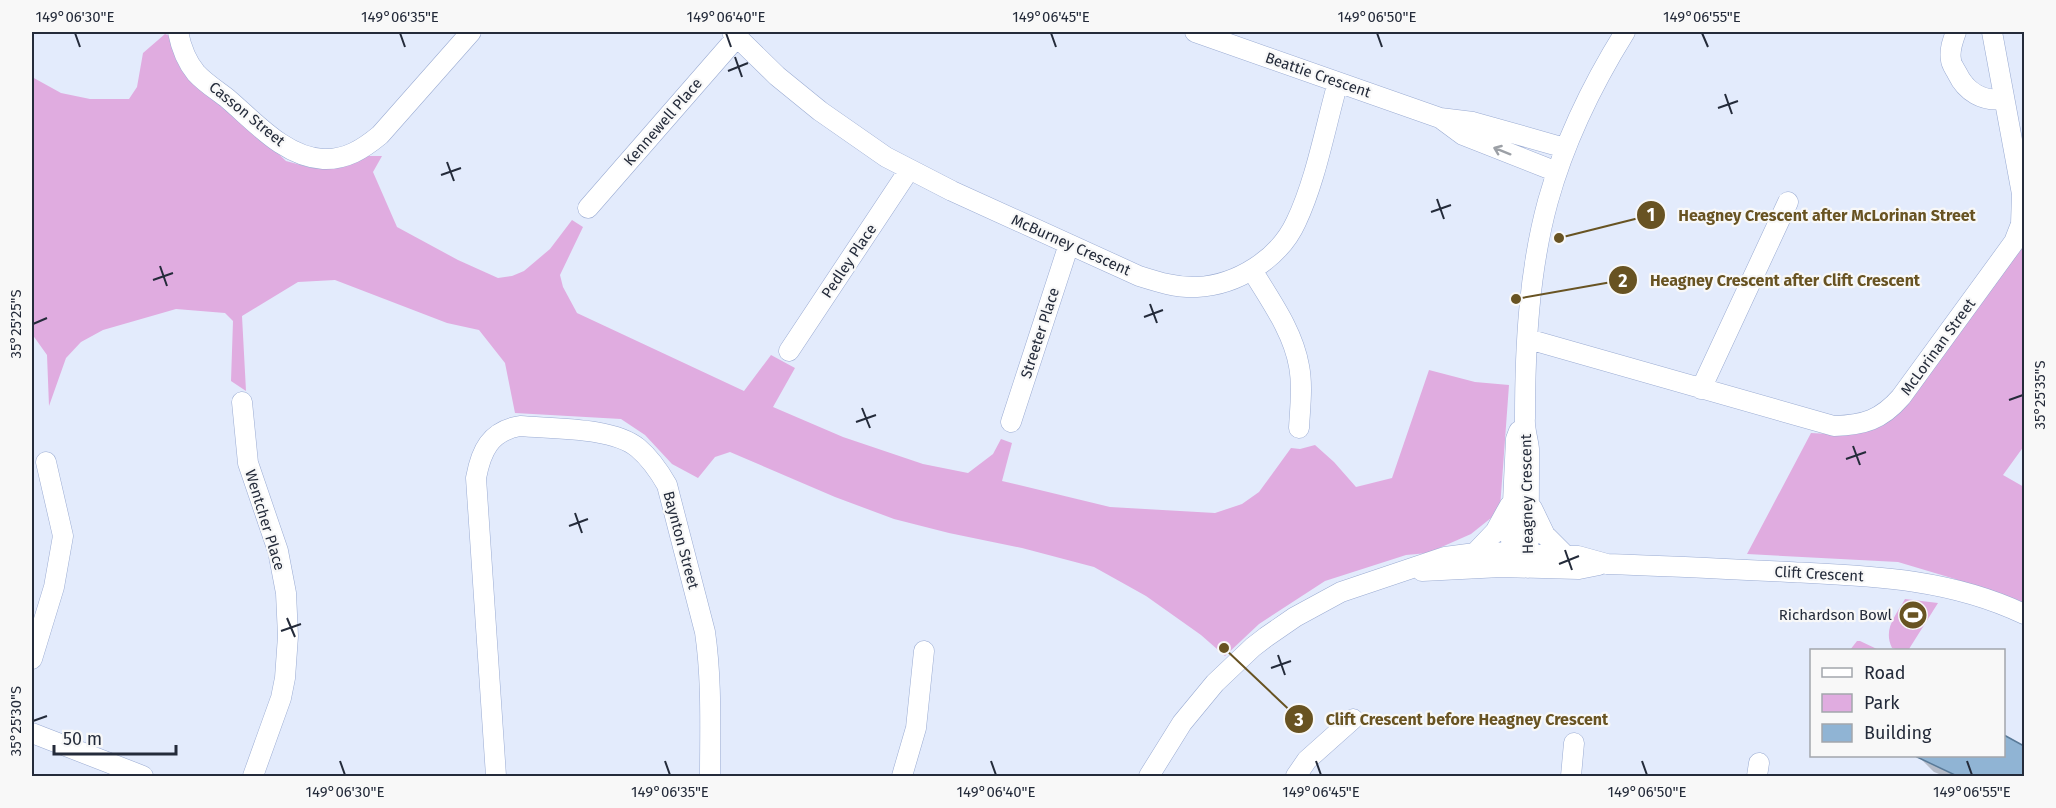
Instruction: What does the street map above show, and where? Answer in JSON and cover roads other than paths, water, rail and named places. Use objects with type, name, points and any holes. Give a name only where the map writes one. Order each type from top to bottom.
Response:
[{"type":"street","name":"Casson Street","points":[[178,32],[184,54],[196,73],[279,143],[300,154],[322,159],[344,158],[363,149],[380,135],[471,32]]},
{"type":"street","name":"Beattie Crescent","points":[[1195,32],[1440,118],[1473,122],[1565,148]]},
{"type":"street","name":"Heagney Crescent","points":[[1519,560],[1521,496],[1529,446],[1524,421],[1528,339],[1535,262],[1543,222],[1565,148],[1583,105],[1625,32]]},
{"type":"street","points":[[1956,32],[1952,44],[1951,61],[1961,82],[1972,93],[1985,99],[2004,99]]},
{"type":"street","name":"McLorinan Street","points":[[1528,339],[1834,426],[1856,426],[1876,418],[1894,405],[2014,242],[2021,224],[2022,194],[1992,32]]},
{"type":"street","name":"McBurney Crescent","points":[[735,34],[777,76],[820,111],[886,157],[909,170],[1139,276],[1168,285],[1197,287],[1226,282],[1252,270],[1272,255],[1289,235],[1306,198],[1338,82]]},
{"type":"street","name":"Kennewell Place","points":[[588,208],[735,34]]},
{"type":"street","name":"Beattie Crescent","points":[[1440,118],[1463,135],[1557,172]]},
{"type":"street","name":"Pedley Place","points":[[789,351],[909,170]]},
{"type":"street","points":[[1701,389],[1788,202]]},
{"type":"street","name":"Streeter Place","points":[[1011,422],[1069,244]]},
{"type":"street","points":[[1252,270],[1284,323],[1294,345],[1300,368],[1299,428]]},
{"type":"street","name":"Wentcher Place","points":[[242,402],[248,463],[278,551],[288,615],[285,678],[281,698],[254,777]]},
{"type":"street","name":"Baynton Street","points":[[496,777],[476,478],[484,450],[496,436],[520,426],[607,434],[628,441],[638,447],[654,464],[667,485],[705,632],[710,699],[710,777]]},
{"type":"street","points":[[32,659],[54,587],[63,536],[46,462]]},
{"type":"street","points":[[1475,553],[1495,532],[1521,496],[1545,535],[1564,555]]},
{"type":"street","name":"Clift Crescent","points":[[1149,777],[1182,723],[1215,683],[1253,647],[1295,617],[1341,592],[1445,556],[1475,553],[1579,569],[1607,564],[1888,577],[1951,587],[2025,614]]},
{"type":"street","name":"Clift Crescent","points":[[1406,570],[1438,572],[1564,555],[1578,556],[1607,564]]},
{"type":"street","points":[[902,777],[916,728],[924,651]]},
{"type":"street","points":[[1296,777],[1307,760],[1353,719]]},
{"type":"street","points":[[32,733],[143,777]]},
{"type":"street","points":[[1571,777],[1574,743]]},
{"type":"place","name":"Heagney Crescent after McLorinan Street","points":[[1559,238]]},
{"type":"place","name":"Heagney Crescent after Clift Crescent","points":[[1516,299]]},
{"type":"place","name":"Richardson Bowl","points":[[1913,615]]},
{"type":"place","name":"Clift Crescent before Heagney Crescent","points":[[1224,648]]}]
